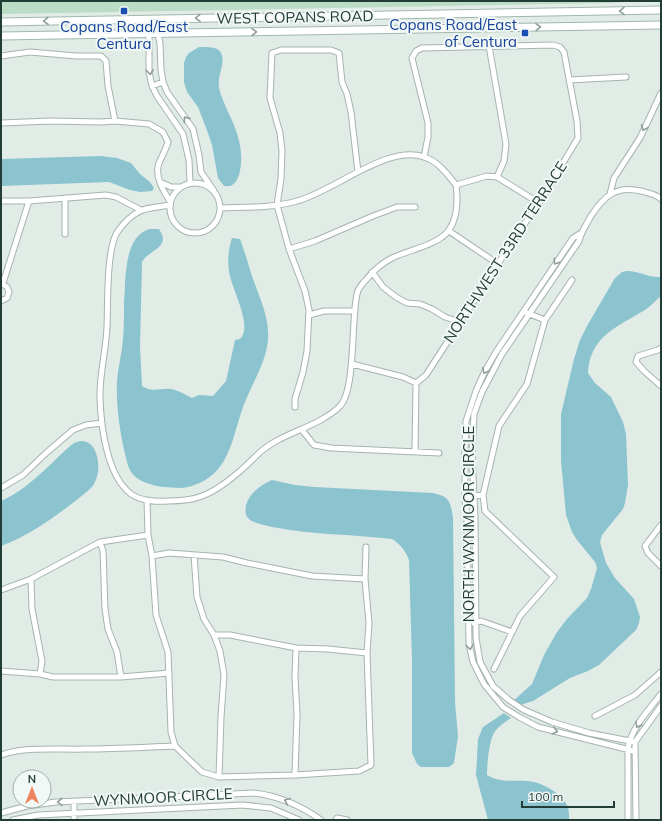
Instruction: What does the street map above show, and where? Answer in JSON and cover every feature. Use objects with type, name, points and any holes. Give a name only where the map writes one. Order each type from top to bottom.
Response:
[{"type":"main road","name":"WEST COPANS ROAD","points":[[1,22],[661,10]]},
{"type":"main road","points":[[506,13],[506,27]]},
{"type":"main road","name":"WEST COPANS ROAD","points":[[1,36],[661,25]]},
{"type":"street","points":[[155,19],[159,33],[163,82],[167,92],[193,129],[200,155],[201,172],[218,196],[221,208],[217,222],[206,231],[198,234],[190,233],[176,226],[172,220],[170,203],[173,195],[182,186]]},
{"type":"street","points":[[155,19],[149,33],[149,72],[152,86],[157,96],[182,134],[189,160],[190,183]]},
{"type":"street","name":"NORTHWEST 33RD TERRACE","points":[[416,383],[426,375],[539,203],[578,138],[577,121],[564,52],[560,47],[553,45],[489,46]]},
{"type":"street","points":[[424,157],[428,137],[428,123],[412,58],[416,51],[422,48],[489,46],[506,144],[504,162],[497,177]]},
{"type":"street","points":[[295,407],[295,399],[303,372],[307,351],[309,315],[305,291],[289,248],[277,205],[281,179],[282,151],[280,132],[270,98],[272,53],[281,50],[331,50],[338,53],[342,82],[347,94],[351,112],[358,172]]},
{"type":"street","points":[[1,56],[30,52],[76,56],[101,56],[106,61],[108,86],[115,120]]},
{"type":"street","points":[[569,80],[626,77]]},
{"type":"street","points":[[152,86],[163,82]]},
{"type":"street","points":[[661,93],[640,138],[614,178],[610,194],[632,189],[657,196],[661,199]]},
{"type":"street","points":[[1,123],[52,121],[100,122],[115,120],[149,124],[163,132],[168,142],[157,173],[170,203]]},
{"type":"street","points":[[186,145],[196,144]]},
{"type":"street","points":[[170,203],[141,210],[128,220],[117,232],[111,248],[106,333],[100,398],[102,423],[107,454],[117,478],[132,495],[147,500],[166,501],[200,497],[216,489],[247,465],[261,451],[279,438],[302,430],[322,419],[340,406],[346,396],[352,364],[354,311],[357,290],[372,272],[392,259],[437,241],[449,231],[455,216],[458,199],[456,185],[434,162],[424,157],[409,155],[376,163],[324,191],[297,201],[277,205],[221,208]]},
{"type":"street","points":[[456,185],[487,176],[497,177],[539,203]]},
{"type":"street","points":[[160,182],[177,188],[190,183],[199,183],[214,191]]},
{"type":"street","points":[[1,201],[29,201],[106,194],[116,196],[141,210]]},
{"type":"street","name":"NORTH WYNMOOR CIRCLE","points":[[610,194],[599,204],[581,233],[573,238],[527,312],[490,376],[474,414],[472,453],[475,519],[476,638],[480,662],[492,686],[524,710],[552,722],[589,733],[635,742]]},
{"type":"street","points":[[65,198],[65,234]]},
{"type":"street","points":[[1,301],[8,298],[9,292],[7,287],[2,283],[29,201]]},
{"type":"street","points":[[289,248],[315,241],[397,207],[414,207]]},
{"type":"street","points":[[449,231],[498,264]]},
{"type":"street","points":[[372,272],[384,287],[396,297],[407,303],[420,304],[445,317],[460,322]]},
{"type":"street","points":[[494,669],[520,616],[554,577],[485,511],[483,495],[499,426],[527,384],[544,320],[572,280]]},
{"type":"street","points":[[309,315],[324,312],[354,311]]},
{"type":"street","points":[[527,312],[544,320]]},
{"type":"street","name":"NORTH WYNMOOR CIRCLE","points":[[527,312],[496,352],[484,373],[466,421],[465,497],[467,519],[469,644],[473,662],[484,684],[504,707],[519,718],[538,727],[634,751]]},
{"type":"street","points":[[661,348],[638,356],[636,362],[661,386]]},
{"type":"street","points":[[352,364],[403,377],[416,383],[415,452]]},
{"type":"street","points":[[1,488],[23,476],[45,454],[73,430],[86,424],[102,423]]},
{"type":"street","points":[[302,430],[314,445],[331,448],[439,453]]},
{"type":"street","points":[[465,497],[483,495]]},
{"type":"street","points":[[147,500],[148,535],[152,556],[156,615],[168,652],[170,672],[171,732],[175,746],[202,772],[219,777],[359,771],[371,765],[367,653],[369,623],[365,579],[366,547]]},
{"type":"street","points":[[661,525],[645,546],[648,553],[661,566]]},
{"type":"street","points":[[1,590],[31,579],[100,542],[148,535]]},
{"type":"street","points":[[100,542],[103,551],[105,609],[108,629],[117,652],[121,677]]},
{"type":"street","points":[[152,556],[169,553],[224,557],[312,576],[365,579]]},
{"type":"street","points":[[194,555],[197,596],[204,619],[214,634],[220,651],[224,675],[220,717],[219,777]]},
{"type":"street","points":[[31,579],[32,609],[42,661],[40,674]]},
{"type":"street","points":[[469,625],[481,621],[512,632]]},
{"type":"street","points":[[214,634],[230,635],[296,648],[328,649],[367,653]]},
{"type":"street","points":[[295,774],[297,714],[295,677],[296,648]]},
{"type":"street","points":[[1,671],[53,676],[121,677],[170,672]]},
{"type":"street","points":[[595,716],[635,695],[661,672]]},
{"type":"street","points":[[628,820],[629,741],[644,715],[661,694]]},
{"type":"street","points":[[636,820],[635,742],[661,706]]},
{"type":"street","points":[[1,755],[23,750],[175,746]]},
{"type":"street","name":"WYNMOOR CIRCLE","points":[[1,813],[27,806],[74,802],[254,793],[269,795],[287,801],[308,811],[321,820]]},
{"type":"street","points":[[74,802],[74,820]]},
{"type":"street","name":"WYNMOOR CIRCLE","points":[[13,820],[38,815],[243,805],[271,808],[299,820]]},
{"type":"street","points":[[336,820],[337,818],[347,820]]},
{"type":"green space","points":[[1,1],[640,1],[608,3],[1,14]]},
{"type":"water","points":[[199,47],[212,47],[217,49],[221,53],[223,61],[219,78],[220,90],[235,127],[241,151],[241,167],[239,175],[235,182],[230,186],[224,186],[218,178],[212,145],[208,133],[198,107],[187,92],[184,82],[184,63],[186,57],[189,53]]},
{"type":"water","points":[[101,156],[117,158],[131,163],[154,188],[152,191],[140,192],[109,182],[1,186],[1,159]]},
{"type":"water","points":[[150,229],[159,229],[163,240],[158,248],[142,262],[140,347],[142,386],[153,390],[174,390],[192,398],[199,395],[213,396],[226,381],[235,340],[240,339],[244,326],[241,309],[228,266],[228,257],[232,238],[240,239],[267,322],[268,340],[265,356],[240,415],[228,454],[214,474],[203,482],[185,488],[155,485],[140,480],[132,474],[127,463],[119,424],[117,381],[123,339],[126,271],[130,249],[135,240],[141,233]]},
{"type":"water","points":[[627,271],[661,277],[661,296],[647,308],[615,328],[600,341],[590,360],[588,373],[595,383],[611,397],[623,422],[626,434],[628,485],[625,503],[623,509],[602,535],[600,542],[606,563],[615,578],[634,599],[640,617],[639,623],[636,630],[599,665],[570,678],[533,701],[520,705],[513,701],[532,684],[544,655],[557,632],[587,598],[597,568],[595,562],[572,532],[566,515],[561,461],[561,414],[580,340],[615,278],[622,272]]},
{"type":"water","points":[[80,441],[90,444],[95,450],[97,457],[97,476],[91,488],[39,527],[1,546],[1,501],[20,491],[69,447]]},
{"type":"water","points":[[272,480],[314,487],[433,493],[443,496],[450,503],[453,517],[455,702],[458,736],[454,763],[449,767],[421,767],[417,764],[412,753],[412,660],[408,557],[400,545],[392,539],[302,532],[272,527],[251,521],[246,512],[246,507],[250,496],[264,484]]},
{"type":"water","points":[[504,713],[511,718],[499,726],[494,734],[489,751],[487,775],[492,778],[507,781],[533,782],[551,789],[561,797],[568,807],[569,820],[488,820],[476,775],[478,739],[483,727]]},
{"type":"place","name":"Copans Road/East Centura","points":[[124,11]]},
{"type":"place","name":"Copans Road/East of Centura","points":[[525,33]]}]
